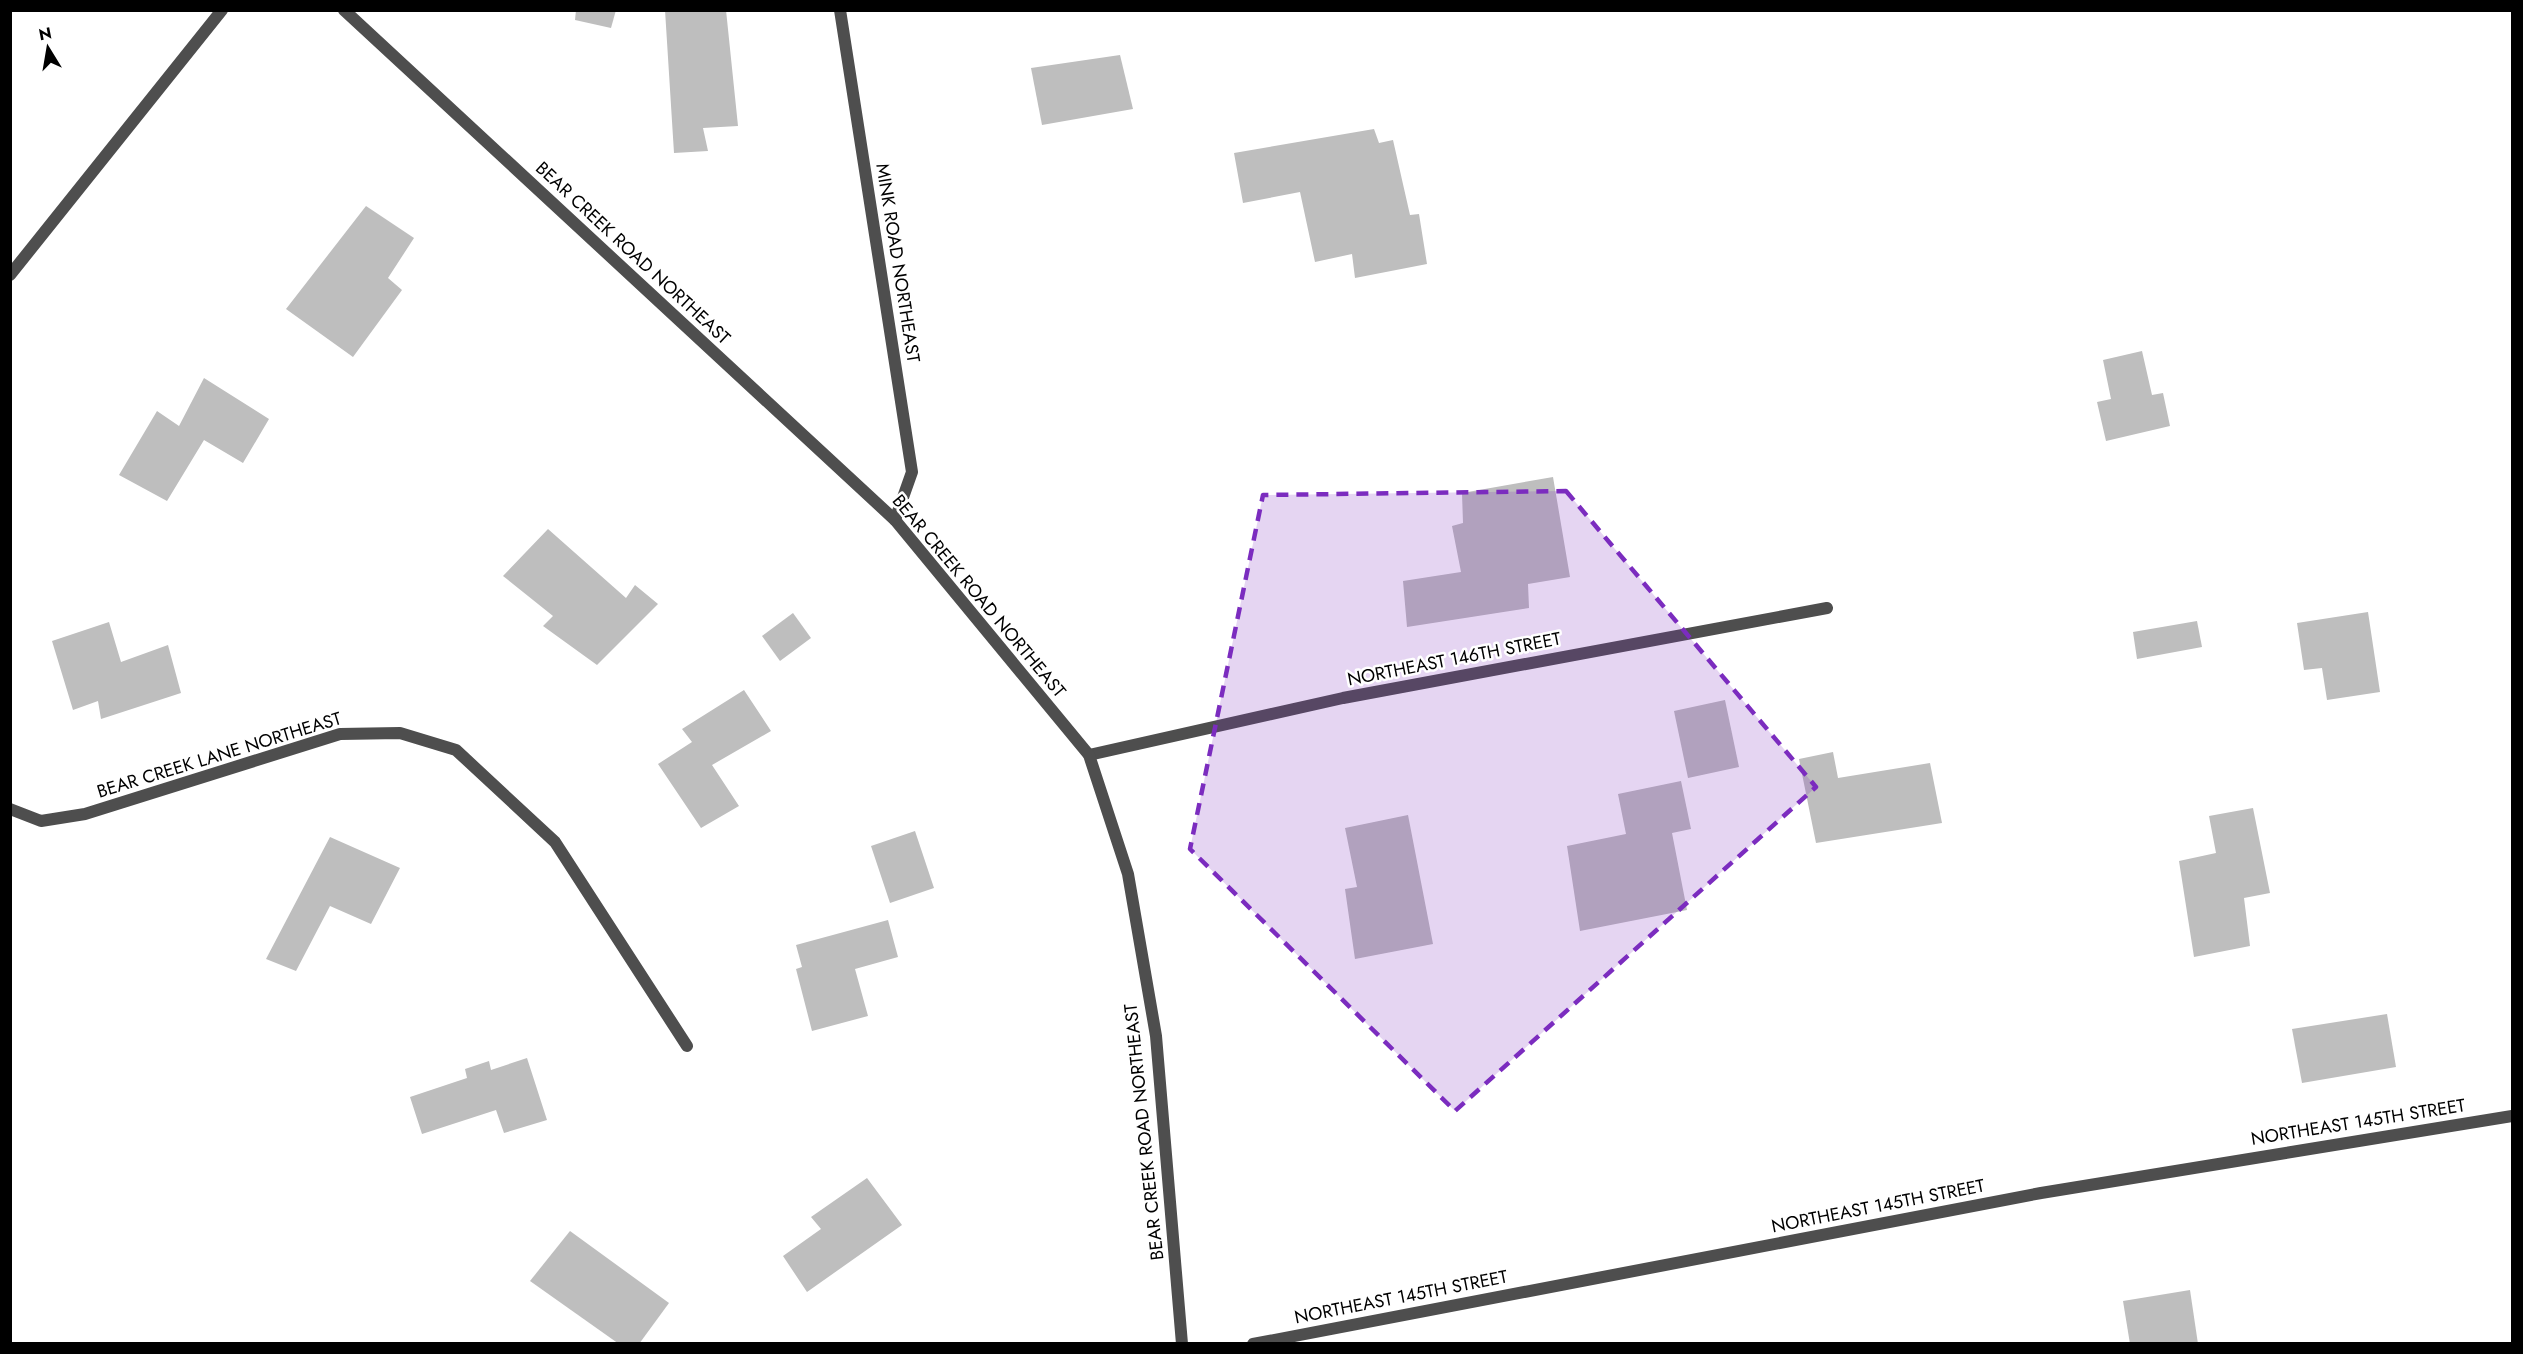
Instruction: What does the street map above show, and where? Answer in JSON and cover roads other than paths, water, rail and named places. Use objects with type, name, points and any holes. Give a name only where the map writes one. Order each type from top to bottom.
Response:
[{"type":"street","points":[[10,275],[222,10]]},
{"type":"street","name":"BEAR CREEK ROAD NORTHEAST","points":[[344,10],[895,520],[1089,756],[1128,874],[1156,1036],[1182,1344]]},
{"type":"street","name":"MINK ROAD NORTHEAST","points":[[840,10],[912,472],[895,520]]},
{"type":"street","name":"NORTHEAST 146TH STREET","points":[[1089,756],[1343,698],[1827,608]]},
{"type":"street","name":"BEAR CREEK LANE NORTHEAST","points":[[10,809],[41,821],[85,814],[340,734],[400,733],[456,750],[555,842],[687,1046]]},
{"type":"street","name":"NORTHEAST 145TH STREET","points":[[1253,1344],[2041,1193],[2512,1116]]}]
